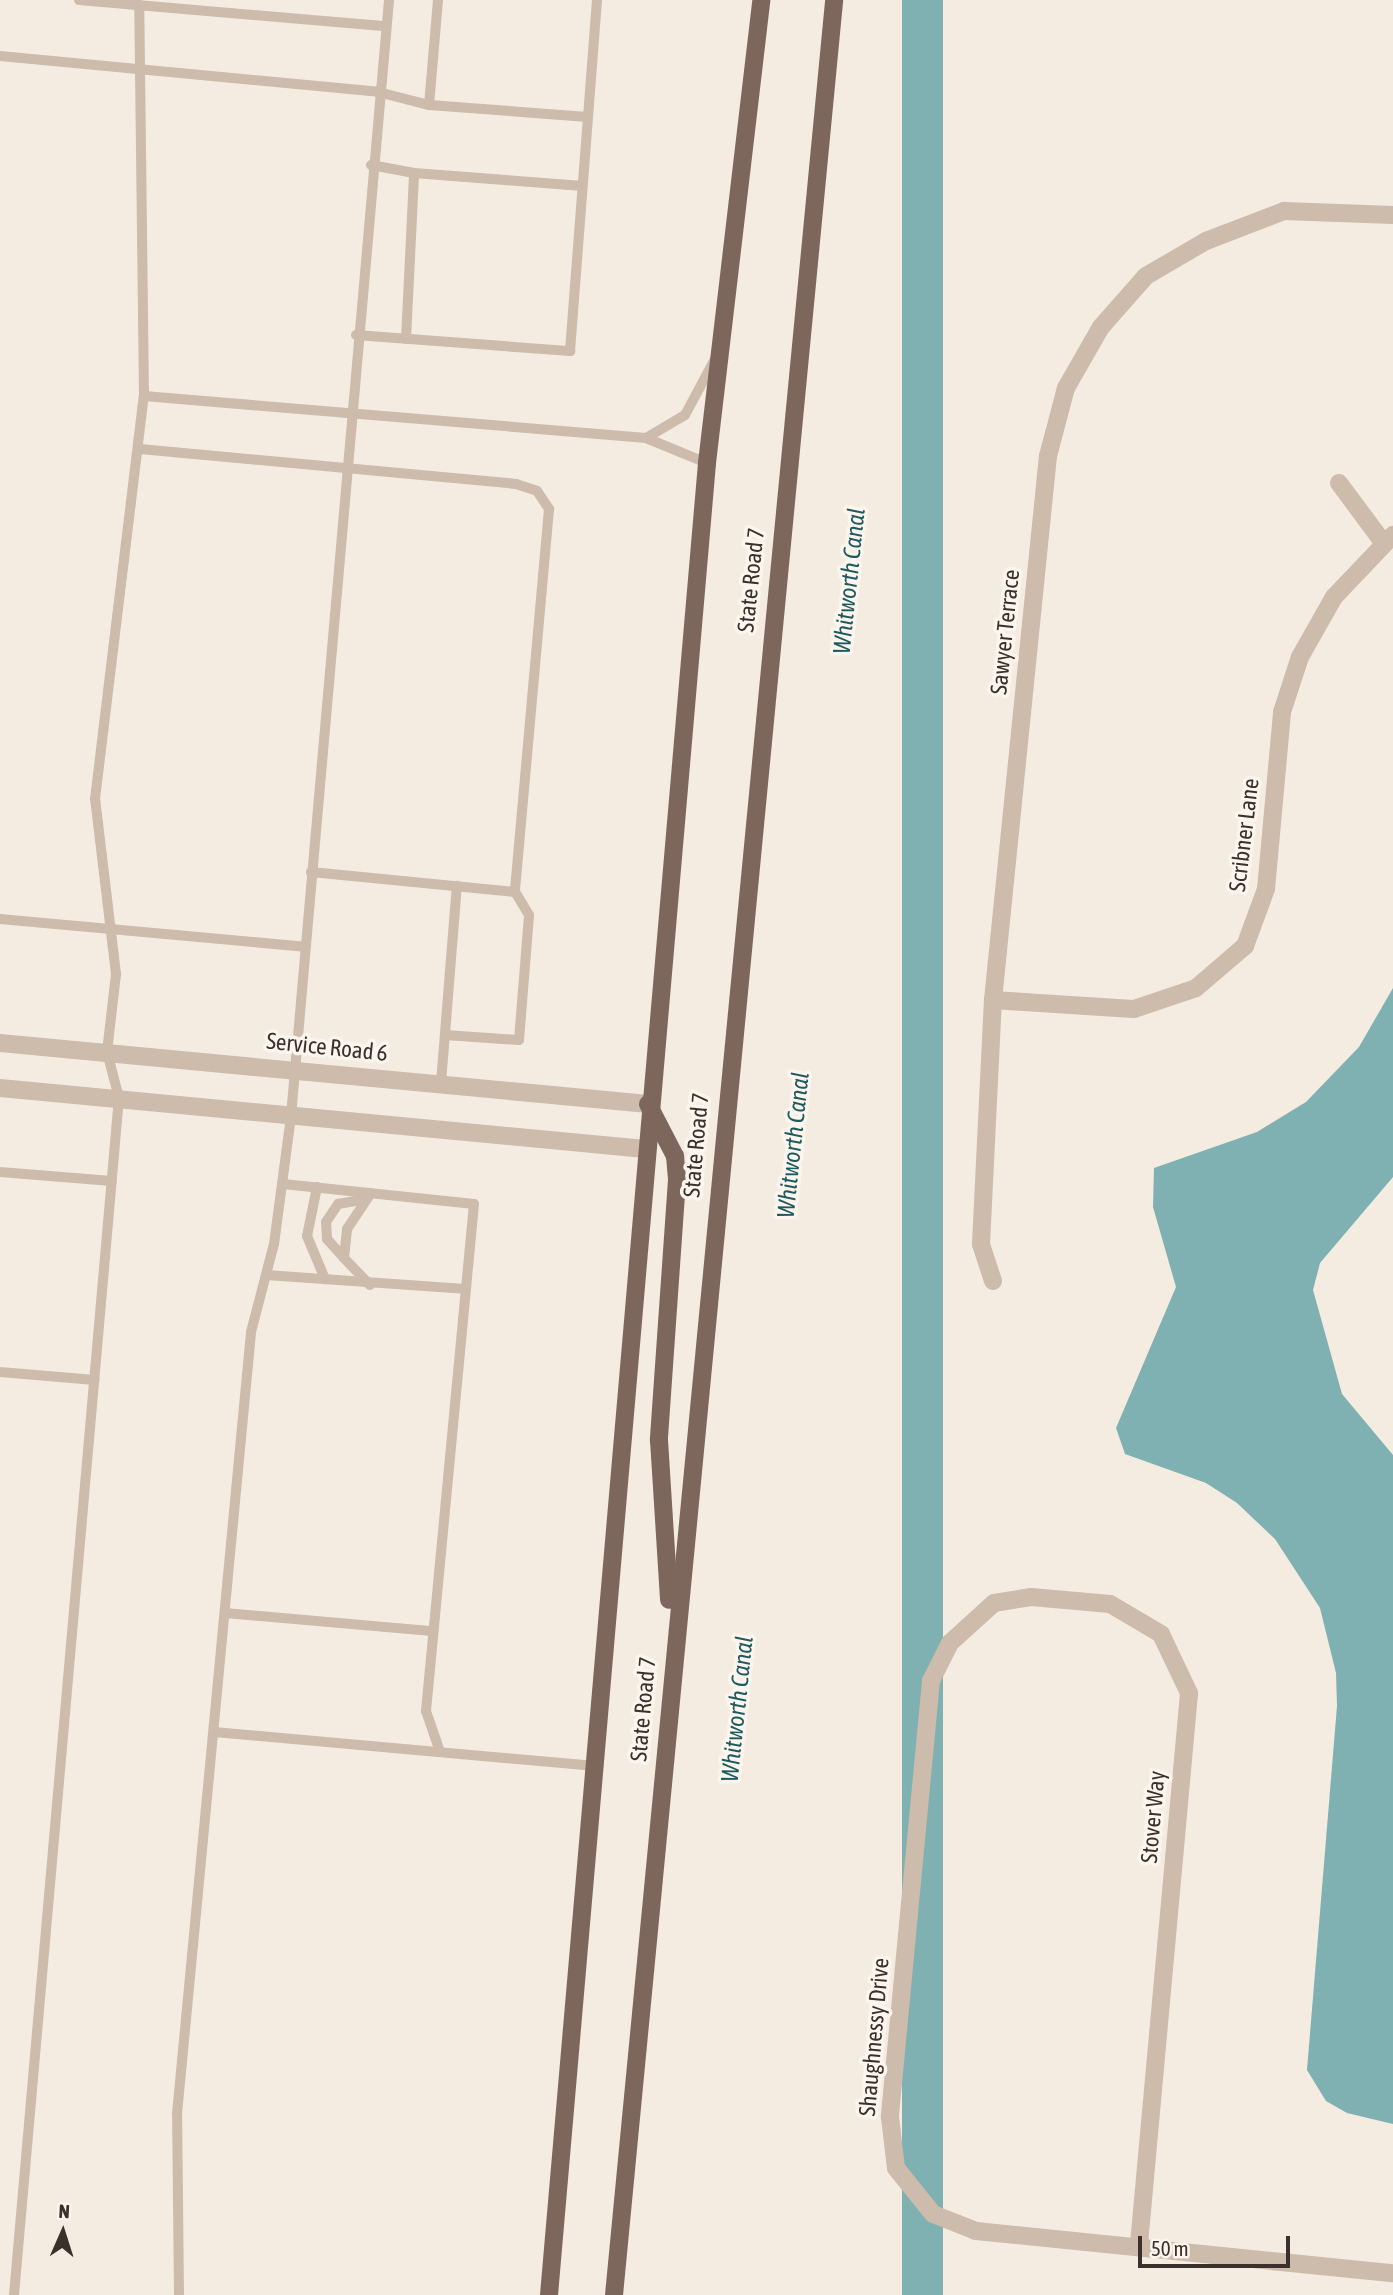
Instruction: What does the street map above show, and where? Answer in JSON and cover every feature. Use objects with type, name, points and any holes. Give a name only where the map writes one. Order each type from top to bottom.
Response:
[{"type":"main road","name":"State Road 7","points":[[548,2295],[598,1766],[648,1104],[707,463],[761,0]]},
{"type":"main road","name":"State Road 7","points":[[614,2295],[674,1642],[834,0]]},
{"type":"main road","points":[[648,1104],[675,1156],[677,1180],[659,1440],[674,1642]]},
{"type":"street","name":"Sawyer Terrace","points":[[993,1281],[981,1244],[993,1000],[1048,456],[1066,388],[1101,327],[1146,276],[1206,241],[1284,211],[1393,215]]},
{"type":"street","points":[[1339,483],[1387,538]]},
{"type":"street","name":"Scribner Lane","points":[[993,1000],[1134,1009],[1196,988],[1245,946],[1266,889],[1282,712],[1300,657],[1334,597],[1387,538]]},
{"type":"street","name":"Service Road 6","points":[[0,1043],[648,1104]]},
{"type":"street","points":[[0,1088],[645,1149]]},
{"type":"street","name":"Stover Way","points":[[950,1643],[994,1603],[1031,1597],[1110,1604],[1161,1634],[1189,1693],[1139,2244]]},
{"type":"street","name":"Shaughnessy Drive","points":[[950,1643],[931,1681],[890,2118],[896,2168],[933,2214],[976,2231],[1139,2244],[1393,2273]]},
{"type":"lane","points":[[79,0],[383,26]]},
{"type":"lane","points":[[179,2295],[177,2114],[251,1332],[266,1275],[283,1184],[295,1069],[344,470],[383,26],[388,0]]},
{"type":"lane","points":[[429,105],[438,0]]},
{"type":"lane","points":[[356,335],[570,351],[597,0]]},
{"type":"lane","points":[[14,2295],[119,1098],[107,1052],[116,974],[95,799],[140,449],[144,396],[139,5]]},
{"type":"lane","points":[[0,56],[378,92],[429,105],[588,117]]},
{"type":"lane","points":[[372,165],[414,173],[582,186]]},
{"type":"lane","points":[[407,339],[414,173]]},
{"type":"lane","points":[[646,438],[685,415],[720,351]]},
{"type":"lane","points":[[144,396],[349,416],[646,438],[707,463]]},
{"type":"lane","points":[[140,449],[527,486],[549,509],[515,892],[529,915],[519,1040],[445,1035]]},
{"type":"lane","points":[[311,872],[515,892]]},
{"type":"lane","points":[[441,1083],[457,886]]},
{"type":"lane","points":[[0,919],[305,947]]},
{"type":"lane","points":[[0,1172],[112,1181]]},
{"type":"lane","points":[[283,1184],[368,1196],[474,1204],[426,1711],[440,1752]]},
{"type":"lane","points":[[317,1187],[307,1236],[325,1279]]},
{"type":"lane","points":[[344,1258],[346,1229],[368,1196]]},
{"type":"lane","points":[[368,1196],[338,1204],[326,1222],[327,1239],[370,1285]]},
{"type":"lane","points":[[266,1275],[370,1285],[465,1289]]},
{"type":"lane","points":[[0,1372],[95,1380]]},
{"type":"lane","points":[[225,1613],[432,1631]]},
{"type":"lane","points":[[214,1732],[598,1766]]},
{"type":"water","points":[[902,0],[943,0],[943,2295],[902,2295]]},
{"type":"water","points":[[1393,988],[1393,1177],[1320,1263],[1313,1290],[1342,1394],[1393,1455],[1393,2124],[1347,2113],[1326,2101],[1307,2070],[1337,1706],[1336,1673],[1320,1608],[1275,1539],[1237,1503],[1206,1483],[1125,1454],[1116,1428],[1176,1287],[1153,1207],[1154,1168],[1257,1132],[1306,1102],[1359,1047]]},
{"type":"water label","name":"Whitworth Canal","points":[[849,581]]},
{"type":"water label","name":"Whitworth Canal","points":[[793,1145]]},
{"type":"water label","name":"Whitworth Canal","points":[[737,1709]]}]
